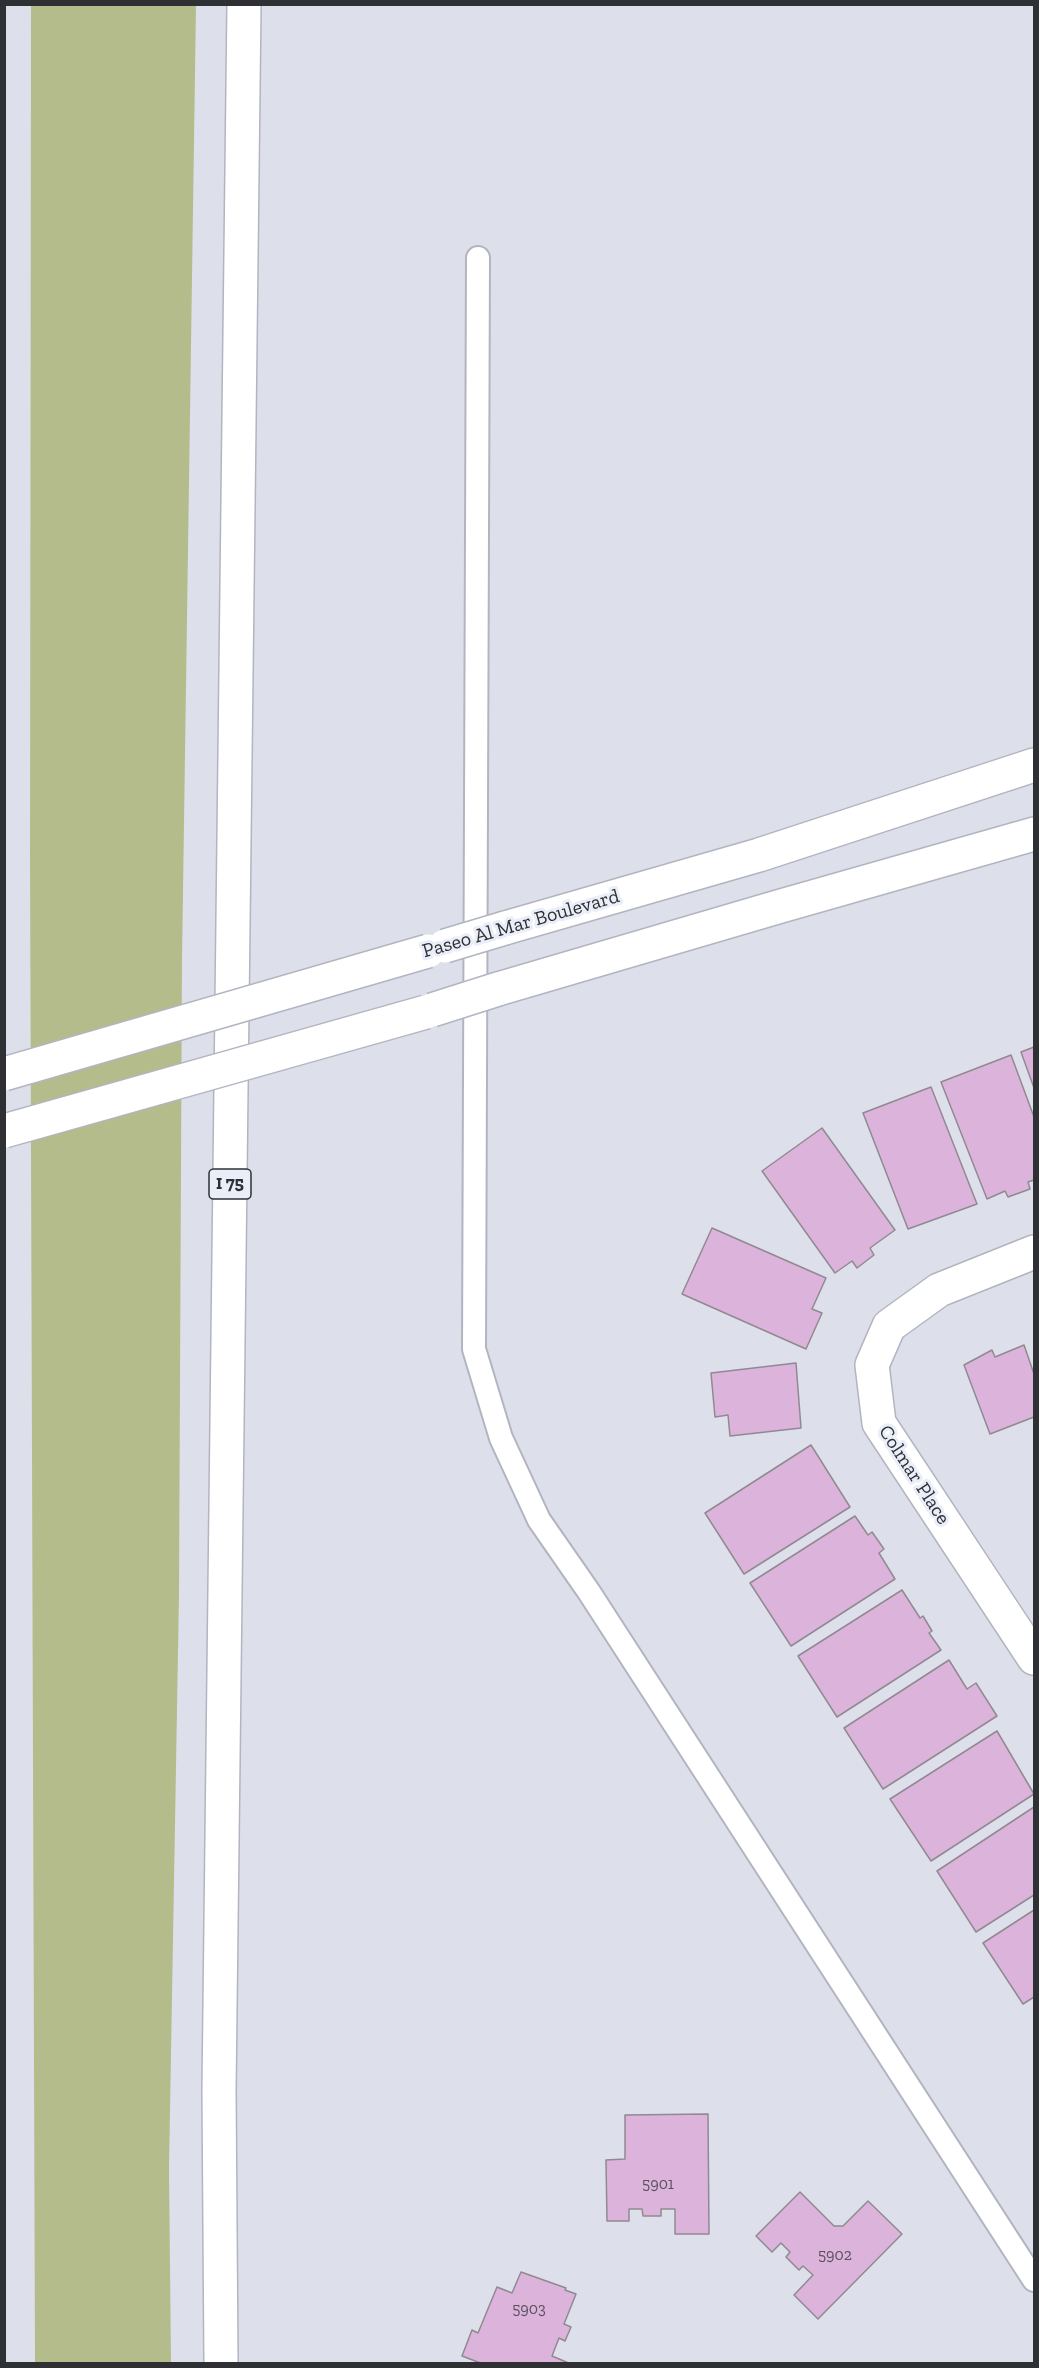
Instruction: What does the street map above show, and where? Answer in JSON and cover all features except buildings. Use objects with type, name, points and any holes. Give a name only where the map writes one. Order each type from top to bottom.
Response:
[{"type":"main road","name":"I 75","points":[[221,2364],[220,2065],[244,4]]},
{"type":"main road","name":"Paseo Al Mar Boulevard","points":[[4,1074],[759,855],[1035,765]]},
{"type":"main road","points":[[4,1131],[426,1012],[781,906],[1035,834]]},
{"type":"main road","name":"Colmar Place","points":[[1035,1252],[939,1290],[888,1326],[872,1365],[879,1423],[1035,1658]]},
{"type":"lane","points":[[478,258],[474,1349],[501,1438],[539,1520],[595,1602],[1035,2280]]},
{"type":"green space","points":[[31,5],[196,5],[182,959],[179,1595],[169,2168],[171,2363],[35,2363],[30,856]]}]
